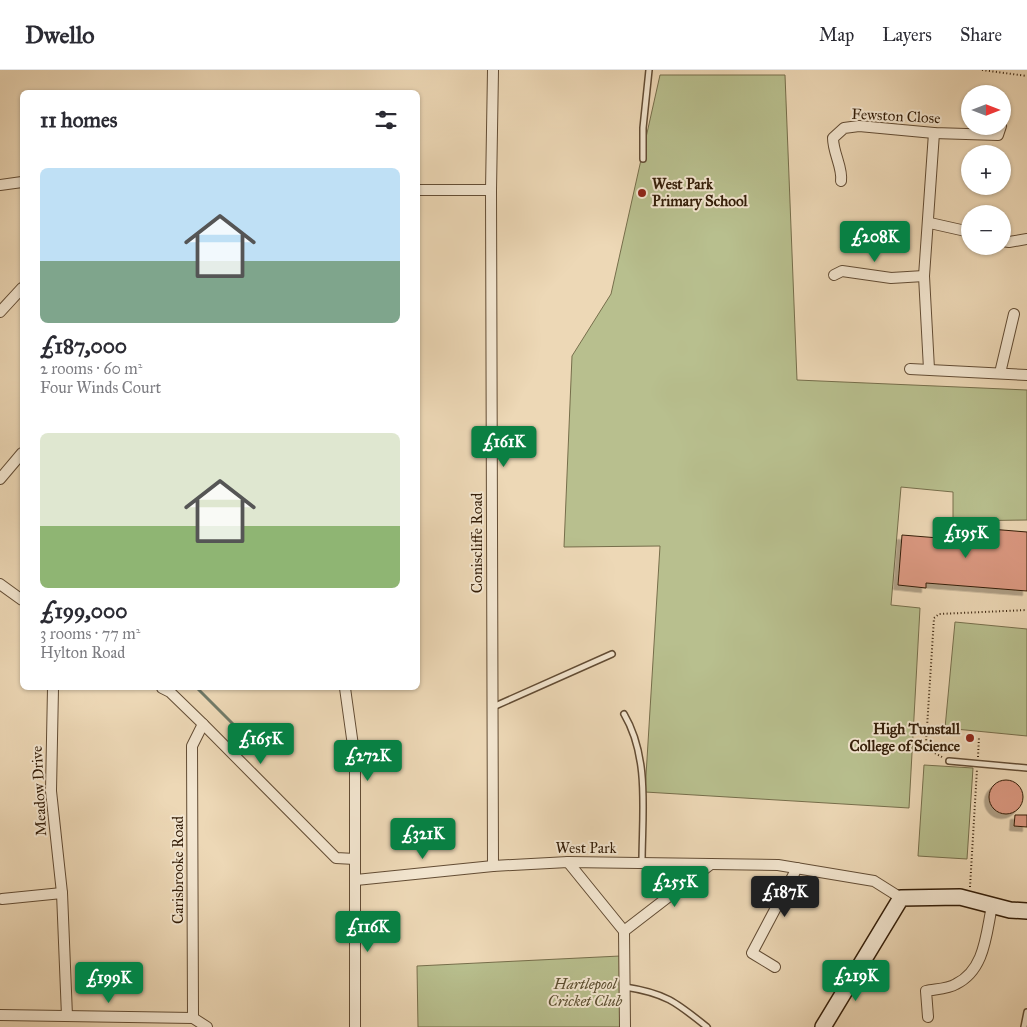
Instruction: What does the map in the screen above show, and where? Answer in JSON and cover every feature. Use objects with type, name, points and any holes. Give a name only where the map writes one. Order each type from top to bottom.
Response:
[{"type":"street","name":"Coniscliffe Road","points":[[493,70],[491,190],[493,866]]},
{"type":"street","name":"Fewston Close","points":[[841,181],[842,175],[833,152],[833,138],[844,128],[859,126],[961,134]]},
{"type":"street","points":[[929,369],[924,276],[930,223],[934,133]]},
{"type":"street","points":[[0,185],[20,182]]},
{"type":"street","points":[[420,190],[491,190]]},
{"type":"street","points":[[930,223],[961,230]]},
{"type":"street","points":[[1011,242],[1027,239]]},
{"type":"street","points":[[834,275],[842,271],[891,278],[924,276]]},
{"type":"street","points":[[0,312],[20,290]]},
{"type":"street","points":[[1000,373],[1014,314]]},
{"type":"street","points":[[910,369],[1027,375]]},
{"type":"street","points":[[0,479],[20,455]]},
{"type":"street","points":[[0,584],[20,599]]},
{"type":"street","name":"Meadow Drive","points":[[52,690],[51,791],[62,893],[67,1016]]},
{"type":"street","points":[[166,690],[203,724],[336,858],[355,859]]},
{"type":"street","points":[[345,690],[355,760],[355,1027]]},
{"type":"street","name":"Carisbrooke Road","points":[[193,1018],[192,746],[203,724]]},
{"type":"street","points":[[568,862],[624,931],[625,1027]]},
{"type":"street","name":"West Park","points":[[356,880],[493,866],[568,862],[778,865],[874,881],[901,898]]},
{"type":"street","points":[[624,931],[711,864]]},
{"type":"street","points":[[775,967],[752,953],[797,868]]},
{"type":"street","points":[[2,899],[62,893]]},
{"type":"street","points":[[823,1027],[901,898],[960,897],[992,906],[1027,912]]},
{"type":"street","points":[[928,1017],[926,991],[955,985],[969,977],[980,961],[992,906]]},
{"type":"street","points":[[0,1015],[193,1018],[208,1027]]},
{"type":"lane","points":[[643,159],[643,128],[649,70]]},
{"type":"lane","points":[[493,707],[612,654]]},
{"type":"lane","points":[[624,714],[631,726],[639,749],[642,782],[642,863]]},
{"type":"lane","points":[[949,761],[1027,768]]},
{"type":"lane","points":[[625,987],[650,991],[671,999],[707,1027]]},
{"type":"lane","points":[[1024,1027],[1027,1012]]},
{"type":"path","points":[[982,70],[1027,76]]},
{"type":"path","points":[[949,761],[933,752],[926,743],[934,618],[939,614],[1027,610]]},
{"type":"path","points":[[970,892],[979,737]]},
{"type":"green space","points":[[660,75],[785,75],[797,380],[1027,390],[1027,520],[953,521],[953,492],[901,487],[891,605],[920,608],[909,808],[645,792],[660,546],[564,547],[572,356],[611,294]]},
{"type":"green space","points":[[955,622],[1027,629],[1027,736],[945,728]]},
{"type":"green space","points":[[924,765],[973,768],[967,859],[918,856]]},
{"type":"green space","name":"Hartlepool Cricket Club","points":[[620,956],[621,1027],[418,1027],[417,966]]},
{"type":"building","points":[[940,525],[1027,532],[1027,591],[926,583],[926,588],[898,585],[902,535],[939,538]]},
{"type":"building","points":[[1006,780],[1018,785],[1023,797],[1018,809],[1006,814],[994,809],[989,797],[994,785]]},
{"type":"building","points":[[1015,815],[1027,815],[1027,827],[1014,826]]},
{"type":"waterway","points":[[199,690],[246,737]]},
{"type":"place","name":"West Park Primary School","points":[[642,193]]},
{"type":"place","name":"High Tunstall College of Science","points":[[970,738]]}]
